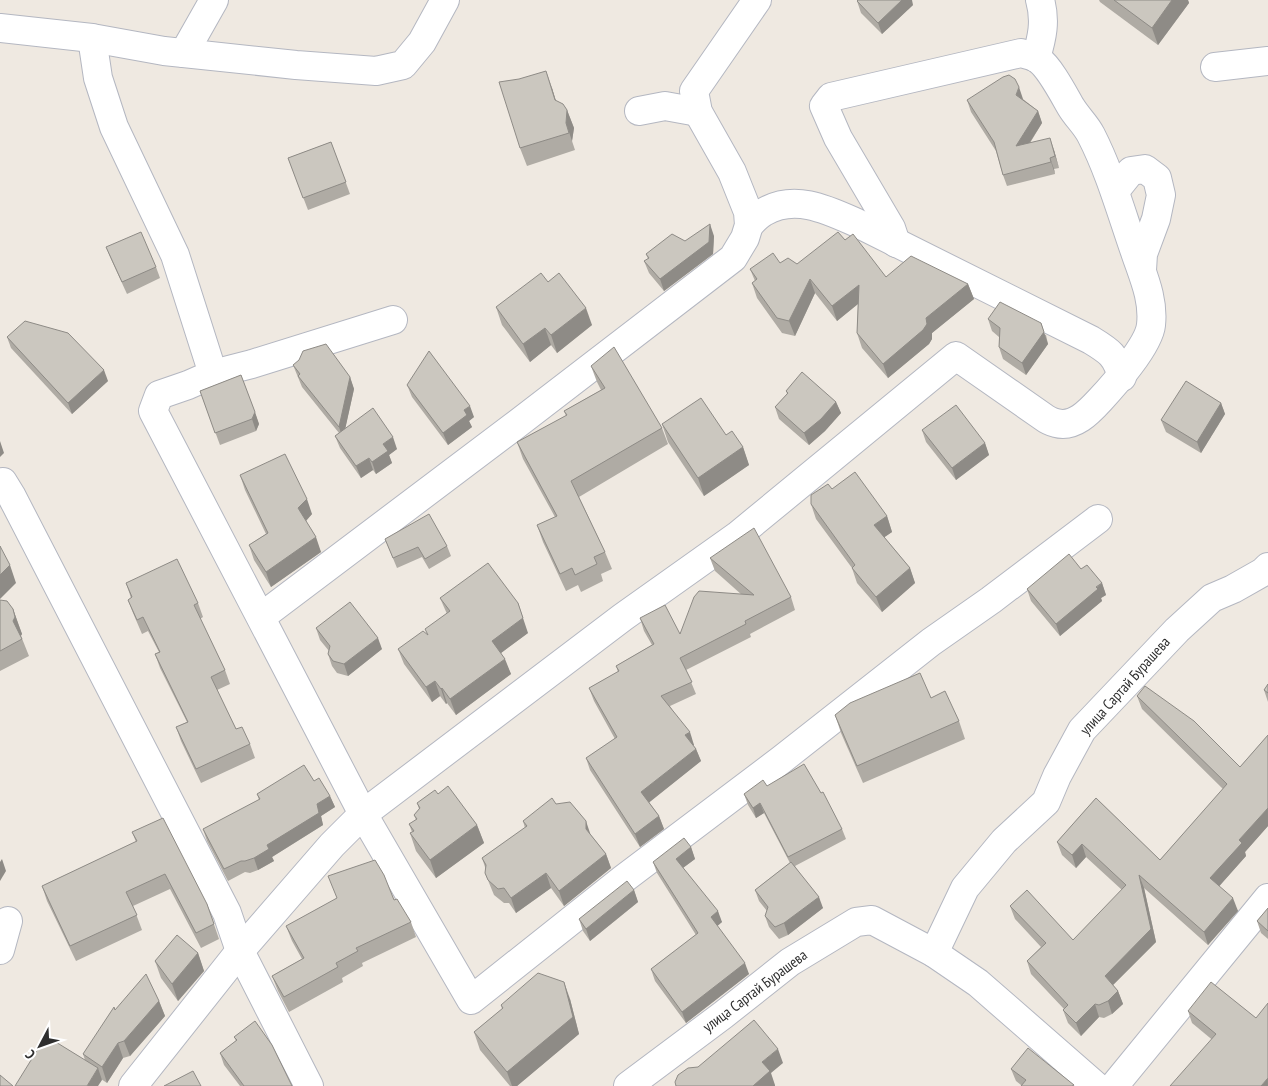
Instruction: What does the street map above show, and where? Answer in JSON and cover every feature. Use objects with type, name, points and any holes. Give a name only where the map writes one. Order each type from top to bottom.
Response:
[{"type":"street","points":[[184,53],[214,0]]},
{"type":"street","points":[[0,28],[92,38],[184,53],[376,71],[403,65],[422,42],[445,0]]},
{"type":"street","points":[[261,617],[733,258],[745,238],[749,225],[748,212],[732,172],[698,112],[694,91],[757,0]]},
{"type":"street","points":[[1036,58],[1043,34],[1040,0]]},
{"type":"street","points":[[92,38],[98,78],[114,127],[175,255],[213,374]]},
{"type":"street","points":[[133,1086],[240,952],[332,845],[363,814],[623,617],[737,536],[956,356],[1056,424],[1079,420],[1099,402],[1122,377],[1142,347],[1151,328],[1152,312],[1148,286],[1115,190],[1090,132],[1039,59],[1021,53],[831,97],[824,106],[838,138],[891,228],[896,243]]},
{"type":"street","points":[[1215,67],[1268,62]]},
{"type":"street","points":[[638,111],[665,106],[698,112]]},
{"type":"street","points":[[1115,190],[1131,171],[1145,168],[1157,178],[1161,195],[1156,219],[1143,254],[1142,270]]},
{"type":"street","points":[[749,225],[763,212],[782,204],[821,207],[855,222],[1091,340],[1111,353],[1122,377]]},
{"type":"street","points":[[393,320],[252,364],[213,374],[159,395],[153,411],[363,814],[471,1000],[622,880],[781,760],[931,642],[991,600],[1098,519]]},
{"type":"street","points":[[0,484],[3,482],[12,495],[227,913],[240,952],[309,1086]]},
{"type":"street","name":"улица Сартай Бурашева","points":[[628,1086],[790,962],[856,922],[872,920],[934,953],[966,888],[1004,841],[1046,802],[1057,776],[1082,730],[1177,630],[1212,598],[1233,589],[1266,566]]},
{"type":"street","points":[[1114,1086],[1268,898]]},
{"type":"street","points":[[0,950],[8,921]]},
{"type":"street","points":[[934,953],[978,983],[1096,1086]]},
{"type":"building","points":[[858,0],[902,0],[878,23]]},
{"type":"building","points":[[1114,0],[1172,0],[1152,28]]},
{"type":"building","points":[[546,71],[555,100],[563,104],[567,110],[566,123],[569,133],[520,148],[499,82],[519,79]]},
{"type":"building","points":[[1009,75],[1015,79],[1019,87],[1016,95],[1038,111],[1016,146],[1050,138],[1055,156],[1050,158],[1051,162],[1003,175],[994,142],[967,100]]},
{"type":"building","points":[[331,142],[346,182],[303,198],[288,158]]},
{"type":"building","points":[[710,224],[709,242],[660,279],[644,261],[649,258],[646,254],[672,234],[685,241]]},
{"type":"building","points":[[141,232],[156,267],[122,282],[106,247]]},
{"type":"building","points":[[838,232],[845,240],[853,234],[886,277],[911,256],[968,284],[926,318],[927,324],[923,330],[883,364],[857,333],[859,285],[832,306],[810,279],[789,321],[777,318],[752,283],[757,279],[750,269],[773,253],[780,263],[788,258],[797,264]]},
{"type":"building","points":[[541,273],[548,282],[559,273],[586,308],[551,335],[545,328],[523,344],[496,307]]},
{"type":"building","points":[[1000,302],[1041,323],[1044,332],[1022,363],[999,347],[1000,328],[988,319]]},
{"type":"building","points":[[25,321],[68,333],[104,370],[68,403],[7,337]]},
{"type":"building","points":[[326,344],[350,377],[339,427],[298,376],[300,374],[293,365],[299,360],[303,351]]},
{"type":"building","points":[[614,347],[662,428],[571,481],[605,552],[594,557],[597,564],[575,575],[572,568],[560,574],[537,525],[557,516],[517,442],[567,415],[564,411],[605,388],[591,366]]},
{"type":"building","points":[[429,351],[470,406],[464,410],[467,415],[443,433],[407,385]]},
{"type":"building","points":[[802,372],[836,402],[821,419],[804,433],[775,407],[788,393],[786,391]]},
{"type":"building","points":[[241,375],[255,412],[252,419],[215,433],[200,391]]},
{"type":"building","points":[[1186,381],[1221,403],[1197,442],[1161,420]]},
{"type":"building","points":[[701,398],[726,435],[732,431],[743,447],[698,478],[662,424]]},
{"type":"building","points":[[956,405],[985,443],[952,468],[922,430]]},
{"type":"building","points":[[373,408],[393,437],[383,444],[388,451],[372,462],[369,458],[356,466],[335,436]]},
{"type":"building","points":[[285,454],[307,499],[298,508],[316,537],[266,572],[249,545],[268,533],[240,475]]},
{"type":"building","points":[[855,472],[887,516],[874,525],[910,568],[876,597],[852,568],[855,565],[811,504],[811,495],[828,484],[832,489]]},
{"type":"building","points":[[429,514],[447,546],[425,559],[418,547],[393,558],[385,539]]},
{"type":"building","points":[[754,528],[791,597],[745,621],[746,624],[680,658],[692,682],[661,696],[690,732],[685,735],[696,749],[641,792],[659,816],[635,834],[586,758],[617,737],[589,688],[619,671],[616,666],[654,644],[640,618],[665,605],[680,634],[694,597],[699,591],[754,595],[710,558]]},
{"type":"building","points":[[0,546],[10,565],[0,575]]},
{"type":"building","points":[[1069,554],[1081,569],[1087,565],[1102,583],[1096,587],[1098,589],[1056,624],[1027,589]]},
{"type":"building","points":[[177,559],[198,603],[194,605],[225,670],[211,677],[236,729],[242,727],[250,744],[196,769],[176,727],[188,722],[155,654],[160,652],[143,617],[137,620],[128,600],[132,597],[126,583]]},
{"type":"building","points":[[488,563],[518,603],[523,618],[492,641],[505,659],[450,699],[435,681],[426,687],[398,649],[423,631],[428,635],[425,629],[450,611],[440,598]]},
{"type":"building","points":[[0,600],[7,601],[13,609],[15,617],[13,621],[22,639],[0,651]]},
{"type":"building","points":[[350,602],[378,638],[344,664],[333,661],[328,654],[330,646],[316,628]]},
{"type":"building","points":[[920,673],[931,698],[945,691],[959,721],[857,766],[835,715],[850,703]]},
{"type":"building","points":[[1268,684],[1268,693],[1264,690]]},
{"type":"building","points":[[1145,686],[1194,721],[1240,767],[1268,735],[1268,808],[1239,840],[1242,843],[1210,878],[1233,898],[1204,932],[1139,875],[1151,929],[1105,976],[1118,991],[1108,1001],[1099,1005],[1095,1004],[1076,1023],[1063,1010],[1068,1005],[1027,961],[1046,943],[1010,906],[1027,890],[1073,940],[1126,885],[1082,844],[1072,855],[1057,842],[1096,798],[1160,860],[1227,784],[1137,696]]},
{"type":"building","points":[[804,764],[821,793],[823,792],[842,829],[788,857],[760,803],[753,808],[744,794],[763,780],[767,786]]},
{"type":"building","points":[[304,765],[314,781],[319,778],[330,796],[317,804],[319,813],[267,845],[269,849],[254,858],[241,861],[224,869],[203,829],[260,799],[257,794]]},
{"type":"building","points":[[448,786],[477,825],[430,860],[410,833],[414,831],[409,824],[417,819],[414,815],[420,808],[417,803],[435,790],[438,794]]},
{"type":"building","points":[[552,798],[556,804],[570,802],[586,821],[586,829],[606,854],[559,891],[546,873],[511,898],[504,888],[498,889],[488,880],[485,873],[486,865],[482,858],[527,826],[523,821]]},
{"type":"building","points":[[163,818],[207,904],[214,924],[196,933],[165,874],[126,892],[137,915],[70,946],[42,886],[137,841],[132,832]]},
{"type":"building","points":[[684,838],[691,847],[676,859],[718,911],[711,917],[745,963],[682,1012],[651,969],[698,933],[653,862]]},
{"type":"building","points":[[375,860],[384,875],[394,900],[397,899],[411,922],[356,948],[358,951],[336,963],[338,967],[284,997],[272,976],[304,958],[286,926],[337,898],[328,876]]},
{"type":"building","points":[[791,862],[819,897],[784,923],[775,927],[765,916],[768,907],[755,890]]},
{"type":"building","points":[[627,881],[634,890],[586,929],[579,919]]},
{"type":"building","points":[[1268,908],[1268,931],[1257,921]]},
{"type":"building","points":[[177,935],[198,953],[172,984],[155,961]]},
{"type":"building","points":[[538,973],[564,982],[573,1017],[507,1072],[474,1032],[503,1008],[501,1005]]},
{"type":"building","points":[[146,974],[159,1001],[124,1041],[118,1043],[102,1067],[83,1054],[114,1007],[115,1010]]},
{"type":"building","points":[[1211,982],[1256,1018],[1268,1003],[1268,1078],[1261,1086],[1170,1086],[1216,1034],[1188,1011]]},
{"type":"building","points":[[754,1020],[778,1049],[762,1062],[770,1071],[753,1086],[676,1086],[675,1082],[678,1075],[688,1068],[698,1067]]},
{"type":"building","points":[[255,1021],[272,1045],[292,1086],[244,1086],[220,1053],[237,1040],[234,1037]]},
{"type":"building","points":[[46,1036],[98,1068],[87,1086],[15,1086]]},
{"type":"building","points":[[1028,1048],[1074,1085],[1021,1086],[1026,1080],[1011,1069]]},
{"type":"building","points":[[193,1071],[201,1086],[164,1086]]},
{"type":"building","points":[[0,1075],[13,1086],[0,1086]]}]
